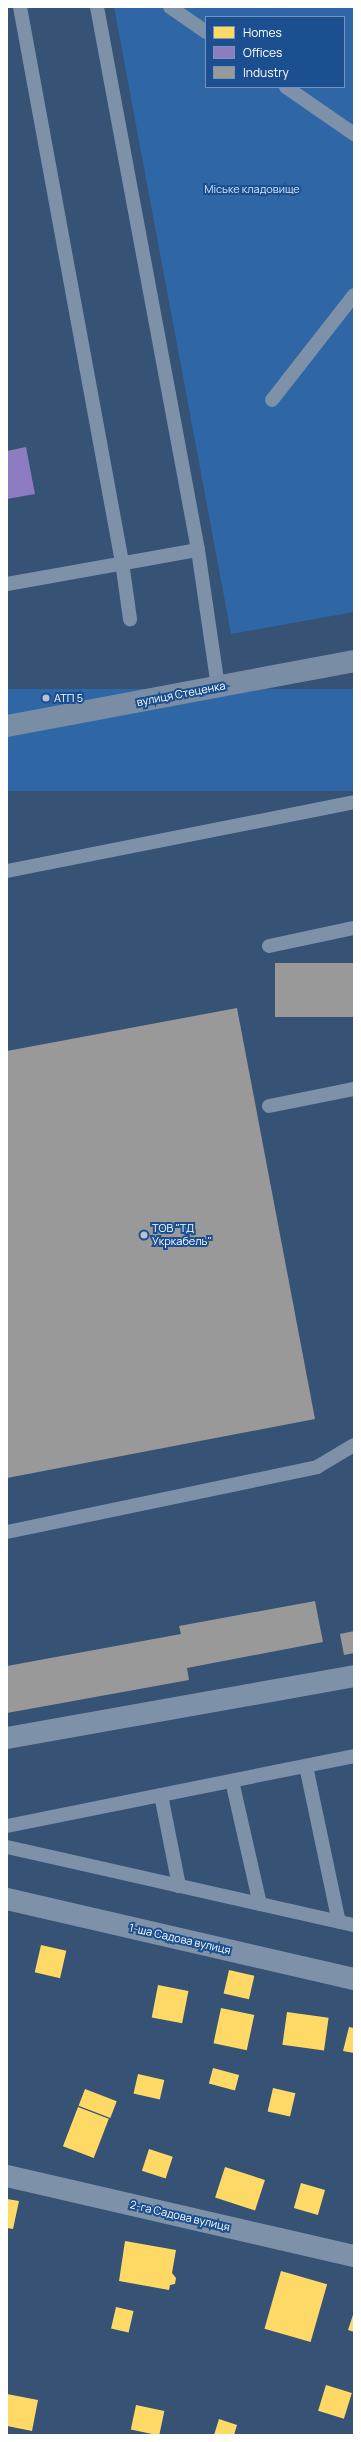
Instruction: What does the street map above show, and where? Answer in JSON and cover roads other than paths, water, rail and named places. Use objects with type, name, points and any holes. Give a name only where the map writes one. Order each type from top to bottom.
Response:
[{"type":"main road","name":"вулиця Стеценка","points":[[7,726],[354,660]]},
{"type":"street","points":[[7,1738],[354,1676]]},
{"type":"street","name":"1-ша Садова вулиця","points":[[7,1900],[354,1979]]},
{"type":"street","name":"2-га Садова вулиця","points":[[7,2176],[354,2256]]},
{"type":"lane","points":[[20,7],[122,562],[130,619]]},
{"type":"lane","points":[[97,7],[198,550],[218,687]]},
{"type":"lane","points":[[170,7],[205,31]]},
{"type":"lane","points":[[287,88],[354,134]]},
{"type":"lane","points":[[272,400],[354,295]]},
{"type":"lane","points":[[7,584],[122,562],[198,550]]},
{"type":"lane","points":[[7,871],[354,802]]},
{"type":"lane","points":[[269,946],[354,928]]},
{"type":"lane","points":[[269,1106],[354,1089]]},
{"type":"lane","points":[[7,1532],[317,1467],[354,1445]]},
{"type":"lane","points":[[7,1826],[354,1756]]},
{"type":"lane","points":[[306,1766],[339,1922]]},
{"type":"lane","points":[[232,1781],[260,1904]]},
{"type":"lane","points":[[161,1795],[179,1886]]},
{"type":"lane","points":[[7,1847],[354,1925]]},
{"type":"place","name":"АТП 5","points":[[46,698]]},
{"type":"place","name":"ТОВ \"ТД Укркабель\"","points":[[144,1235]]},
{"type":"park label","name":"Міське кладовище","points":[[252,189]]}]
